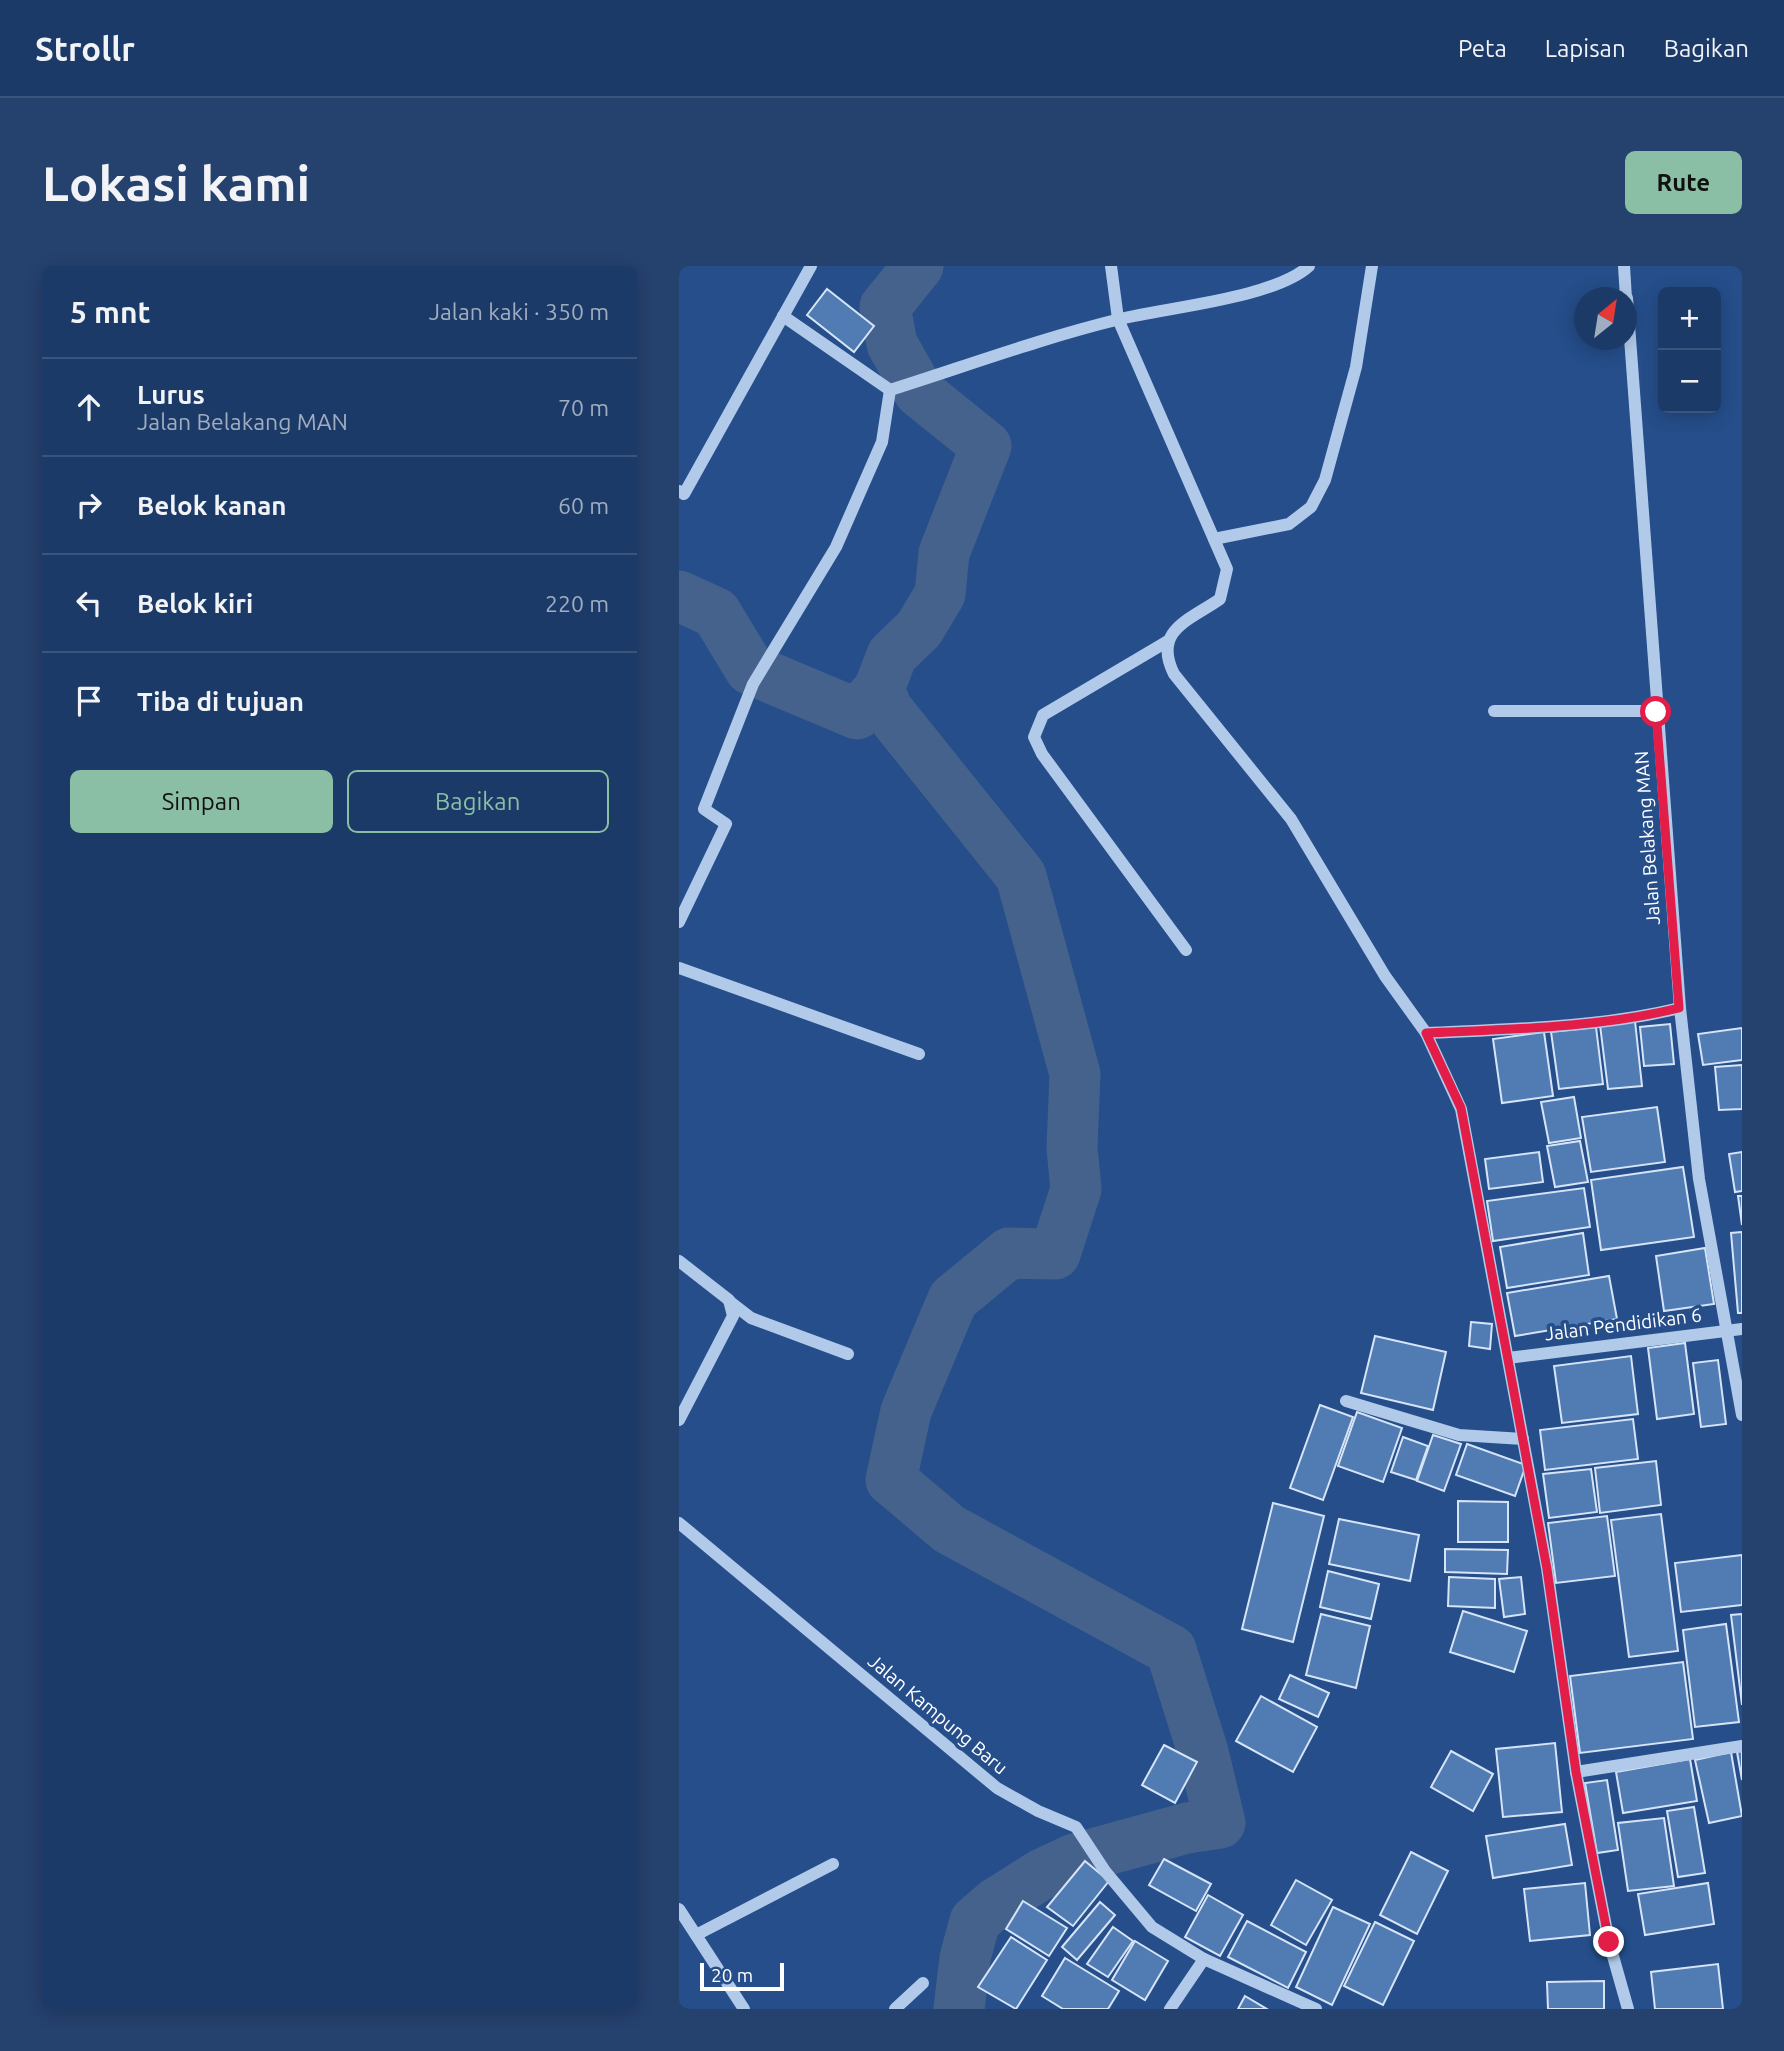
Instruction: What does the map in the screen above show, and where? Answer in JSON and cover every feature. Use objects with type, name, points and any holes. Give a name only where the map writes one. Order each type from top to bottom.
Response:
[{"type":"street","points":[[681,497],[811,266]]},
{"type":"street","points":[[1111,266],[1118,319],[1227,569],[1220,599],[1177,626],[1168,641],[1165,657],[1174,674],[1291,819],[1385,976],[1426,1033],[1461,1108],[1547,1569],[1576,1772],[1609,1942],[1628,2009]]},
{"type":"street","points":[[890,390],[1118,319],[1261,289],[1290,280],[1309,266]]},
{"type":"street","points":[[1214,539],[1289,524],[1311,507],[1325,480],[1356,367],[1371,266]]},
{"type":"street","name":"Jalan Belakang MAN","points":[[1624,266],[1625,287]]},
{"type":"street","points":[[783,316],[890,390]]},
{"type":"street","name":"Jalan Belakang MAN","points":[[1630,350],[1679,1008],[1699,1179],[1742,1415]]},
{"type":"street","points":[[679,922],[726,824],[703,810],[753,684],[836,547],[882,442],[890,390]]},
{"type":"street","points":[[1168,641],[1043,715],[1034,737],[1042,754],[1186,950]]},
{"type":"street","points":[[1494,711],[1656,712]]},
{"type":"street","points":[[679,968],[919,1054]]},
{"type":"street","points":[[1426,1033],[1535,1028],[1646,1016],[1679,1008]]},
{"type":"street","points":[[679,1261],[751,1318],[848,1354]]},
{"type":"street","points":[[679,1420],[733,1315],[729,1300]]},
{"type":"street","name":"Jalan Pendidikan 6","points":[[1508,1358],[1742,1329]]},
{"type":"street","points":[[1346,1401],[1459,1436],[1523,1439]]},
{"type":"street","name":"Jalan Kampung Baru","points":[[679,1523],[996,1788],[1038,1811],[1076,1827],[1105,1871],[1152,1927],[1204,1959],[1316,2009]]},
{"type":"street","points":[[1576,1772],[1742,1746]]},
{"type":"street","points":[[697,1935],[833,1864]]},
{"type":"street","points":[[679,1909],[740,2007]]},
{"type":"street","points":[[1170,2009],[1204,1959]]},
{"type":"street","points":[[895,2009],[923,1983]]},
{"type":"building","points":[[827,289],[874,326],[854,352],[807,315]]},
{"type":"building","points":[[1635,1021],[1642,1086],[1608,1089],[1600,1025]]},
{"type":"building","points":[[1670,1024],[1674,1064],[1644,1066],[1640,1027]]},
{"type":"building","points":[[1596,1027],[1603,1084],[1559,1089],[1551,1032]]},
{"type":"building","points":[[1742,1028],[1742,1060],[1703,1065],[1698,1034]]},
{"type":"building","points":[[1544,1032],[1553,1096],[1502,1103],[1493,1039]]},
{"type":"building","points":[[1742,1065],[1742,1109],[1719,1110],[1715,1067]]},
{"type":"building","points":[[1574,1097],[1581,1138],[1549,1143],[1541,1102]]},
{"type":"building","points":[[1657,1107],[1665,1162],[1591,1172],[1582,1117]]},
{"type":"building","points":[[1580,1141],[1588,1182],[1555,1187],[1547,1146]]},
{"type":"building","points":[[1539,1152],[1543,1182],[1489,1189],[1485,1159]]},
{"type":"building","points":[[1742,1152],[1742,1191],[1735,1192],[1729,1154]]},
{"type":"building","points":[[1683,1167],[1694,1237],[1601,1250],[1591,1180]]},
{"type":"building","points":[[1584,1188],[1590,1227],[1493,1241],[1487,1201]]},
{"type":"building","points":[[1738,1196],[1742,1196],[1742,1225]]},
{"type":"building","points":[[1742,1232],[1742,1313],[1738,1313],[1731,1233]]},
{"type":"building","points":[[1583,1233],[1589,1275],[1507,1288],[1500,1247]]},
{"type":"building","points":[[1705,1248],[1714,1304],[1664,1311],[1656,1256]]},
{"type":"building","points":[[1609,1276],[1617,1319],[1515,1336],[1507,1293]]},
{"type":"building","points":[[1471,1322],[1492,1324],[1490,1349],[1469,1346]]},
{"type":"building","points":[[1375,1336],[1446,1352],[1433,1410],[1361,1393]]},
{"type":"building","points":[[1685,1343],[1694,1414],[1657,1419],[1648,1348]]},
{"type":"building","points":[[1631,1356],[1638,1414],[1562,1423],[1554,1366]]},
{"type":"building","points":[[1718,1360],[1726,1424],[1701,1427],[1693,1363]]},
{"type":"building","points":[[1320,1405],[1353,1417],[1323,1500],[1290,1488]]},
{"type":"building","points":[[1357,1412],[1402,1428],[1383,1482],[1338,1466]]},
{"type":"building","points":[[1633,1419],[1638,1459],[1545,1470],[1540,1430]]},
{"type":"building","points":[[1433,1435],[1461,1444],[1444,1491],[1417,1481]]},
{"type":"building","points":[[1403,1437],[1428,1446],[1416,1480],[1391,1472]]},
{"type":"building","points":[[1467,1444],[1526,1465],[1515,1496],[1456,1475]]},
{"type":"building","points":[[1656,1461],[1661,1505],[1600,1513],[1595,1468]]},
{"type":"building","points":[[1591,1469],[1597,1512],[1549,1518],[1543,1474]]},
{"type":"building","points":[[1458,1501],[1508,1502],[1508,1542],[1458,1542]]},
{"type":"building","points":[[1273,1503],[1324,1516],[1293,1642],[1242,1629]]},
{"type":"building","points":[[1661,1514],[1678,1651],[1629,1657],[1611,1520]]},
{"type":"building","points":[[1607,1516],[1615,1576],[1556,1583],[1548,1523]]},
{"type":"building","points":[[1339,1519],[1419,1535],[1410,1581],[1329,1564]]},
{"type":"building","points":[[1445,1549],[1508,1550],[1507,1574],[1445,1572]]},
{"type":"building","points":[[1742,1555],[1742,1605],[1681,1612],[1675,1563]]},
{"type":"building","points":[[1328,1571],[1379,1584],[1371,1619],[1320,1607]]},
{"type":"building","points":[[1449,1577],[1495,1579],[1495,1608],[1448,1606]]},
{"type":"building","points":[[1521,1577],[1525,1614],[1504,1617],[1499,1579]]},
{"type":"building","points":[[1463,1611],[1527,1631],[1514,1672],[1450,1652]]},
{"type":"building","points":[[1321,1614],[1370,1626],[1356,1688],[1306,1675]]},
{"type":"building","points":[[1742,1614],[1742,1705],[1731,1615]]},
{"type":"building","points":[[1726,1624],[1739,1722],[1695,1727],[1683,1630]]},
{"type":"building","points":[[1683,1662],[1693,1739],[1580,1753],[1570,1676]]},
{"type":"building","points":[[1290,1675],[1329,1693],[1318,1717],[1279,1699]]},
{"type":"building","points":[[1261,1696],[1317,1727],[1293,1772],[1236,1741]]},
{"type":"building","points":[[1555,1743],[1562,1812],[1503,1817],[1496,1749]]},
{"type":"building","points":[[1164,1745],[1197,1762],[1175,1803],[1142,1785]]},
{"type":"building","points":[[1451,1751],[1493,1774],[1473,1811],[1431,1787]]},
{"type":"building","points":[[1742,1751],[1742,1780],[1737,1752]]},
{"type":"building","points":[[1731,1752],[1742,1816],[1709,1823],[1695,1760]]},
{"type":"building","points":[[1690,1759],[1697,1801],[1623,1813],[1616,1772]]},
{"type":"building","points":[[1607,1780],[1618,1850],[1597,1853],[1585,1783]]},
{"type":"building","points":[[1694,1807],[1705,1873],[1678,1877],[1667,1811]]},
{"type":"building","points":[[1664,1818],[1674,1886],[1628,1891],[1618,1823]]},
{"type":"building","points":[[1565,1824],[1572,1865],[1493,1878],[1486,1836]]},
{"type":"building","points":[[1411,1852],[1448,1871],[1417,1934],[1380,1915]]},
{"type":"building","points":[[1164,1859],[1211,1884],[1196,1911],[1149,1885]]},
{"type":"building","points":[[1085,1861],[1109,1881],[1073,1926],[1047,1907]]},
{"type":"building","points":[[1296,1880],[1332,1900],[1306,1945],[1271,1925]]},
{"type":"building","points":[[1585,1883],[1590,1935],[1530,1941],[1524,1889]]},
{"type":"building","points":[[1708,1883],[1714,1924],[1645,1935],[1638,1894]]},
{"type":"building","points":[[1208,1895],[1243,1915],[1220,1956],[1185,1937]]},
{"type":"building","points":[[1023,1901],[1067,1928],[1049,1956],[1006,1929]]},
{"type":"building","points":[[1100,1902],[1115,1915],[1077,1960],[1062,1947]]},
{"type":"building","points":[[1333,1907],[1370,1924],[1332,2005],[1296,1987]]},
{"type":"building","points":[[1247,1921],[1306,1952],[1288,1988],[1228,1957]]},
{"type":"building","points":[[1375,1922],[1414,1941],[1383,2005],[1344,1986]]},
{"type":"building","points":[[1113,1927],[1133,1941],[1108,1977],[1087,1964]]},
{"type":"building","points":[[1011,1937],[1047,1960],[1016,2009],[978,1987]]},
{"type":"building","points":[[1135,1941],[1168,1961],[1145,2000],[1112,1980]]},
{"type":"building","points":[[1065,1958],[1119,1991],[1108,2009],[1063,2009],[1042,1996]]},
{"type":"building","points":[[1718,1964],[1723,2009],[1655,2009],[1651,1972]]},
{"type":"building","points":[[1604,1981],[1604,2009],[1548,2009],[1547,1982]]},
{"type":"building","points":[[1245,1996],[1267,2009],[1238,2009]]},
{"type":"waterway","points":[[918,266],[885,307],[892,344],[919,392],[986,446],[944,553],[940,594],[919,629],[892,655],[879,689],[887,709],[1021,876],[1075,1074],[1072,1148],[1076,1189],[1055,1254],[1009,1253],[953,1299],[906,1411],[891,1480],[949,1529],[1171,1650],[1203,1752],[1220,1823],[1187,1828],[1074,1859],[1042,1874],[996,1903],[975,1921],[965,1958],[959,2009]]},
{"type":"waterway","points":[[679,596],[716,613],[750,669],[857,714],[879,689]]},
{"type":"route","points":[[1609,1942],[1576,1772],[1547,1569],[1461,1108],[1426,1033],[1535,1028],[1646,1016],[1679,1008],[1656,712]]}]
